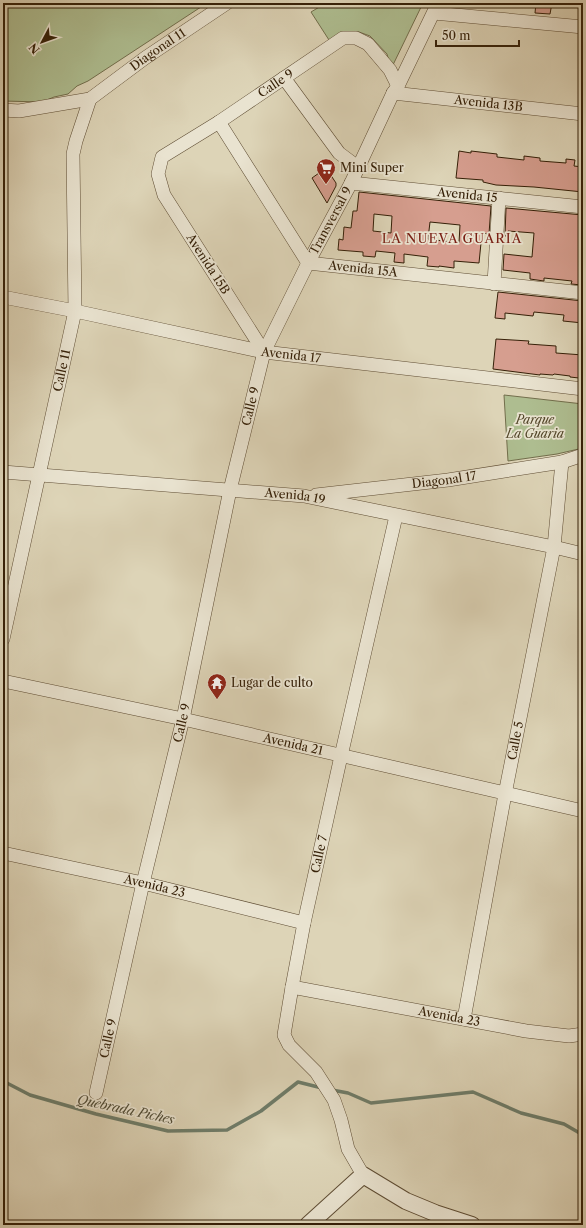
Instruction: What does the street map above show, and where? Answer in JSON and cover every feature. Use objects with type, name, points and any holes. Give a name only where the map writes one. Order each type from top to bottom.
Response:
[{"type":"street","name":"Diagonal 11","points":[[90,99],[145,58],[227,3]]},
{"type":"street","points":[[436,8],[583,27]]},
{"type":"street","name":"Transversal 9","points":[[264,352],[308,263],[352,183],[436,8]]},
{"type":"street","name":"Calle 9","points":[[158,174],[162,157],[219,122],[343,38],[356,38],[368,44],[390,70],[396,90]]},
{"type":"street","points":[[284,78],[339,153],[359,168]]},
{"type":"street","name":"Avenida 13B","points":[[396,90],[583,114]]},
{"type":"street","points":[[3,110],[19,111],[90,99]]},
{"type":"street","name":"Calle 11","points":[[3,639],[74,311],[73,154],[90,99]]},
{"type":"street","points":[[219,122],[308,263]]},
{"type":"street","name":"Avenida 15B","points":[[158,174],[164,195],[169,205],[264,352]]},
{"type":"street","name":"Avenida 15","points":[[352,183],[583,207]]},
{"type":"street","points":[[494,284],[499,198]]},
{"type":"street","name":"Avenida 15A","points":[[308,263],[583,293]]},
{"type":"street","name":"Avenida 17","points":[[3,297],[264,352],[583,389]]},
{"type":"street","name":"Calle 9","points":[[96,1093],[143,883],[183,719],[230,490],[264,352]]},
{"type":"street","name":"Diagonal 17","points":[[304,496],[448,480],[562,462],[583,455]]},
{"type":"street","name":"Calle 5","points":[[464,1019],[505,794],[554,547],[562,462]]},
{"type":"street","name":"Avenida 19","points":[[3,472],[304,496],[583,554]]},
{"type":"street","name":"Calle 7","points":[[364,1175],[348,1149],[341,1120],[334,1100],[316,1072],[289,1045],[284,1035],[304,923],[396,516]]},
{"type":"street","name":"Avenida 21","points":[[3,681],[183,719],[583,811]]},
{"type":"street","name":"Avenida 23","points":[[3,853],[143,883],[304,923]]},
{"type":"street","name":"Avenida 23","points":[[292,987],[526,1031],[569,1036],[583,1034]]},
{"type":"street","points":[[308,1225],[364,1175],[406,1201],[463,1224]]},
{"type":"green space","points":[[3,3],[207,3],[88,81],[77,86],[68,94],[54,97],[42,102],[3,101]]},
{"type":"green space","points":[[326,3],[423,3],[391,69],[387,54],[370,36],[359,32],[343,34],[329,40],[311,12]]},
{"type":"green space","name":"Parque La Guaria","points":[[504,395],[583,404],[583,448],[557,454],[508,461]]},
{"type":"building","points":[[536,3],[552,3],[550,14],[535,13]]},
{"type":"building","points":[[459,151],[497,154],[497,157],[524,160],[524,156],[540,158],[540,161],[566,163],[566,159],[575,160],[574,166],[583,167],[583,192],[496,185],[483,182],[483,180],[456,178]]},
{"type":"building","name":"Mini Super","points":[[326,168],[336,183],[336,186],[327,203],[312,178]]},
{"type":"building","points":[[359,192],[491,206],[489,234],[482,233],[479,263],[454,261],[454,268],[427,266],[428,257],[404,254],[404,263],[394,262],[395,253],[376,251],[375,257],[363,256],[363,252],[338,250],[339,239],[343,240],[344,227],[351,228],[353,211],[357,211]],"holes":[[[374,214],[392,216],[391,233],[373,231]],[[430,222],[460,225],[459,243],[428,239]]]},
{"type":"building","points":[[506,208],[583,215],[582,285],[571,284],[572,281],[544,278],[544,281],[530,279],[530,273],[503,270],[504,254],[532,257],[534,233],[508,231],[508,236],[505,236]]},
{"type":"building","points":[[498,292],[583,301],[583,323],[563,321],[564,315],[534,312],[533,316],[505,313],[505,319],[495,318]]},
{"type":"building","points":[[496,339],[529,341],[528,344],[556,346],[556,353],[583,355],[583,376],[580,376],[579,378],[554,374],[540,375],[493,369]]},
{"type":"waterway","name":"Quebrada Piches","points":[[3,1081],[30,1095],[96,1114],[168,1131],[227,1130],[261,1111],[298,1082],[322,1088]]},
{"type":"waterway","name":"Quebrada Piches","points":[[332,1090],[348,1093],[371,1103],[473,1092],[521,1113],[564,1124],[583,1135]]},
{"type":"place","name":"Mini Super","points":[[326,185]]},
{"type":"place","name":"Lugar de culto","points":[[217,700]]},
{"type":"district","name":"LA NUEVA GUARIA","points":[[452,238]]}]
